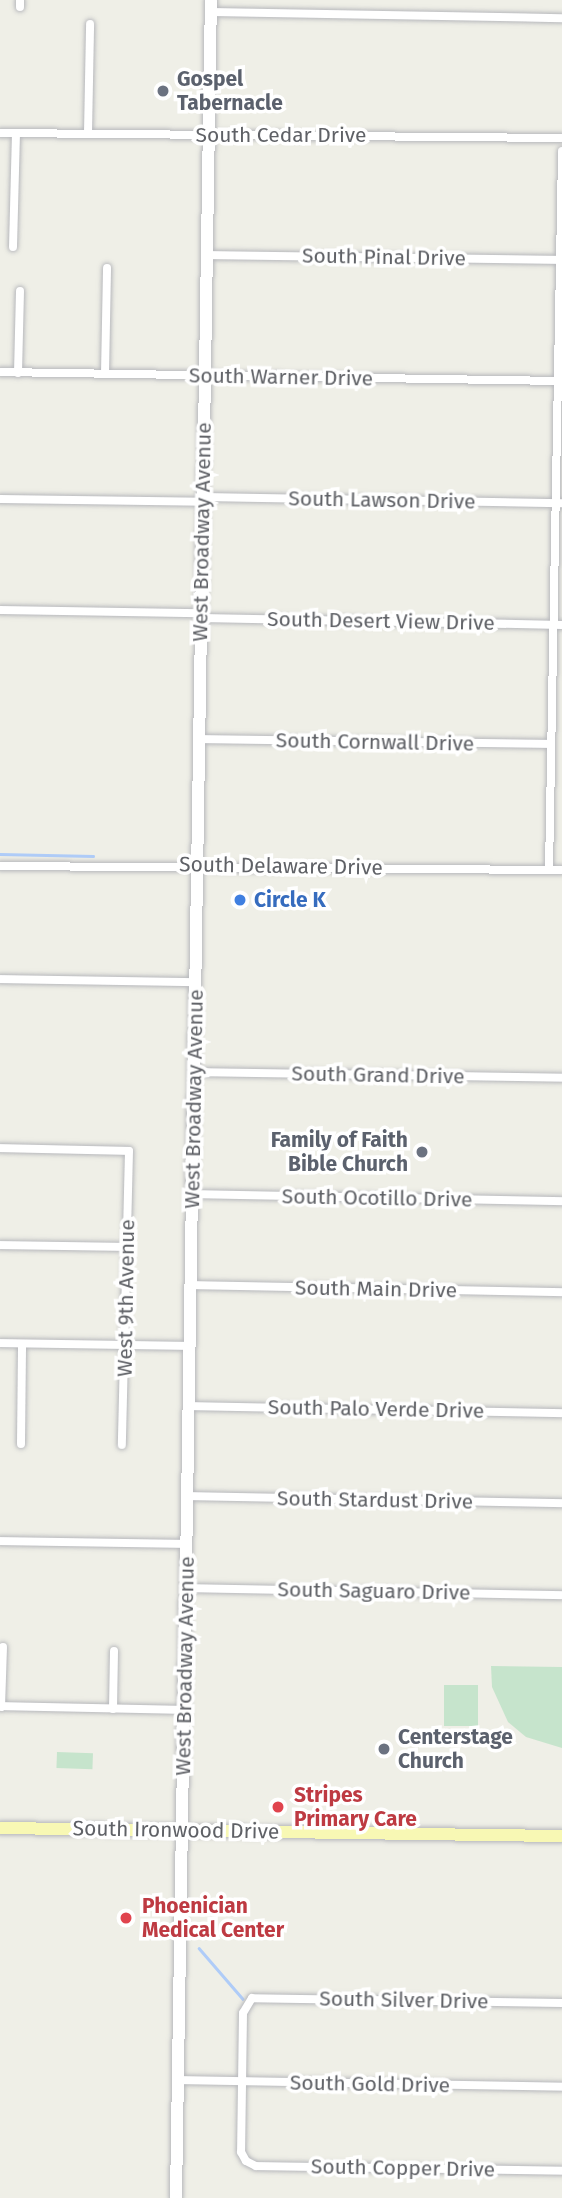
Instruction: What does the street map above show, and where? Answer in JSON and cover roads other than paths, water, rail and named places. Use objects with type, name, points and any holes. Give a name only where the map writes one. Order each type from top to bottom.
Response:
[{"type":"main road","name":"West Broadway Avenue","points":[[176,2198],[211,6]]},
{"type":"main road","name":"South Ironwood Drive","points":[[0,1828],[562,1836]]},
{"type":"street","points":[[211,6],[562,18]]},
{"type":"street","points":[[88,133],[90,24]]},
{"type":"street","name":"South Cedar Drive","points":[[0,133],[562,138]]},
{"type":"street","points":[[13,247],[16,133]]},
{"type":"street","points":[[549,870],[551,744],[558,625],[562,151]]},
{"type":"street","name":"South Pinal Drive","points":[[207,255],[561,260]]},
{"type":"street","points":[[104,374],[107,268]]},
{"type":"street","points":[[18,373],[20,290]]},
{"type":"street","name":"South Warner Drive","points":[[0,372],[560,381]]},
{"type":"street","name":"South Lawson Drive","points":[[0,499],[559,503]]},
{"type":"street","name":"South Desert View Drive","points":[[0,610],[558,625]]},
{"type":"street","name":"South Cornwall Drive","points":[[199,739],[551,744]]},
{"type":"street","name":"South Delaware Drive","points":[[0,866],[197,864],[562,870]]},
{"type":"street","points":[[0,979],[195,982]]},
{"type":"street","name":"South Grand Drive","points":[[194,1072],[562,1078]]},
{"type":"street","name":"West 9th Avenue","points":[[0,1148],[130,1151],[122,1445]]},
{"type":"street","name":"South Ocotillo Drive","points":[[192,1194],[562,1201]]},
{"type":"street","points":[[0,1245],[127,1247]]},
{"type":"street","name":"South Main Drive","points":[[191,1286],[562,1292]]},
{"type":"street","points":[[0,1343],[190,1346]]},
{"type":"street","points":[[21,1444],[22,1343]]},
{"type":"street","name":"South Palo Verde Drive","points":[[189,1406],[562,1413]]},
{"type":"street","name":"South Stardust Drive","points":[[188,1496],[562,1503]]},
{"type":"street","points":[[0,1541],[187,1544]]},
{"type":"street","name":"South Saguaro Drive","points":[[186,1588],[562,1595]]},
{"type":"street","points":[[3,1647],[1,1707],[184,1710]]},
{"type":"street","points":[[113,1709],[114,1651]]},
{"type":"street","name":"South Silver Drive","points":[[243,2081],[243,2013],[248,2001],[257,1997],[562,2003]]},
{"type":"street","name":"South Gold Drive","points":[[178,2080],[562,2087]]},
{"type":"street","name":"South Copper Drive","points":[[243,2081],[241,2152],[246,2161],[256,2166],[562,2171]]},
{"type":"waterway","points":[[0,854],[93,856]]},
{"type":"waterway","points":[[199,1948],[243,1999]]},
{"type":"place","name":"Gospel Tabernacle","points":[[163,91]]},
{"type":"place","name":"Circle K","points":[[240,900]]},
{"type":"place","name":"Family of Faith Bible Church","points":[[422,1152]]},
{"type":"place","name":"Centerstage Church","points":[[384,1749]]},
{"type":"place","name":"Stripes Primary Care","points":[[278,1807]]},
{"type":"place","name":"Phoenician Medical Center","points":[[126,1918]]}]
